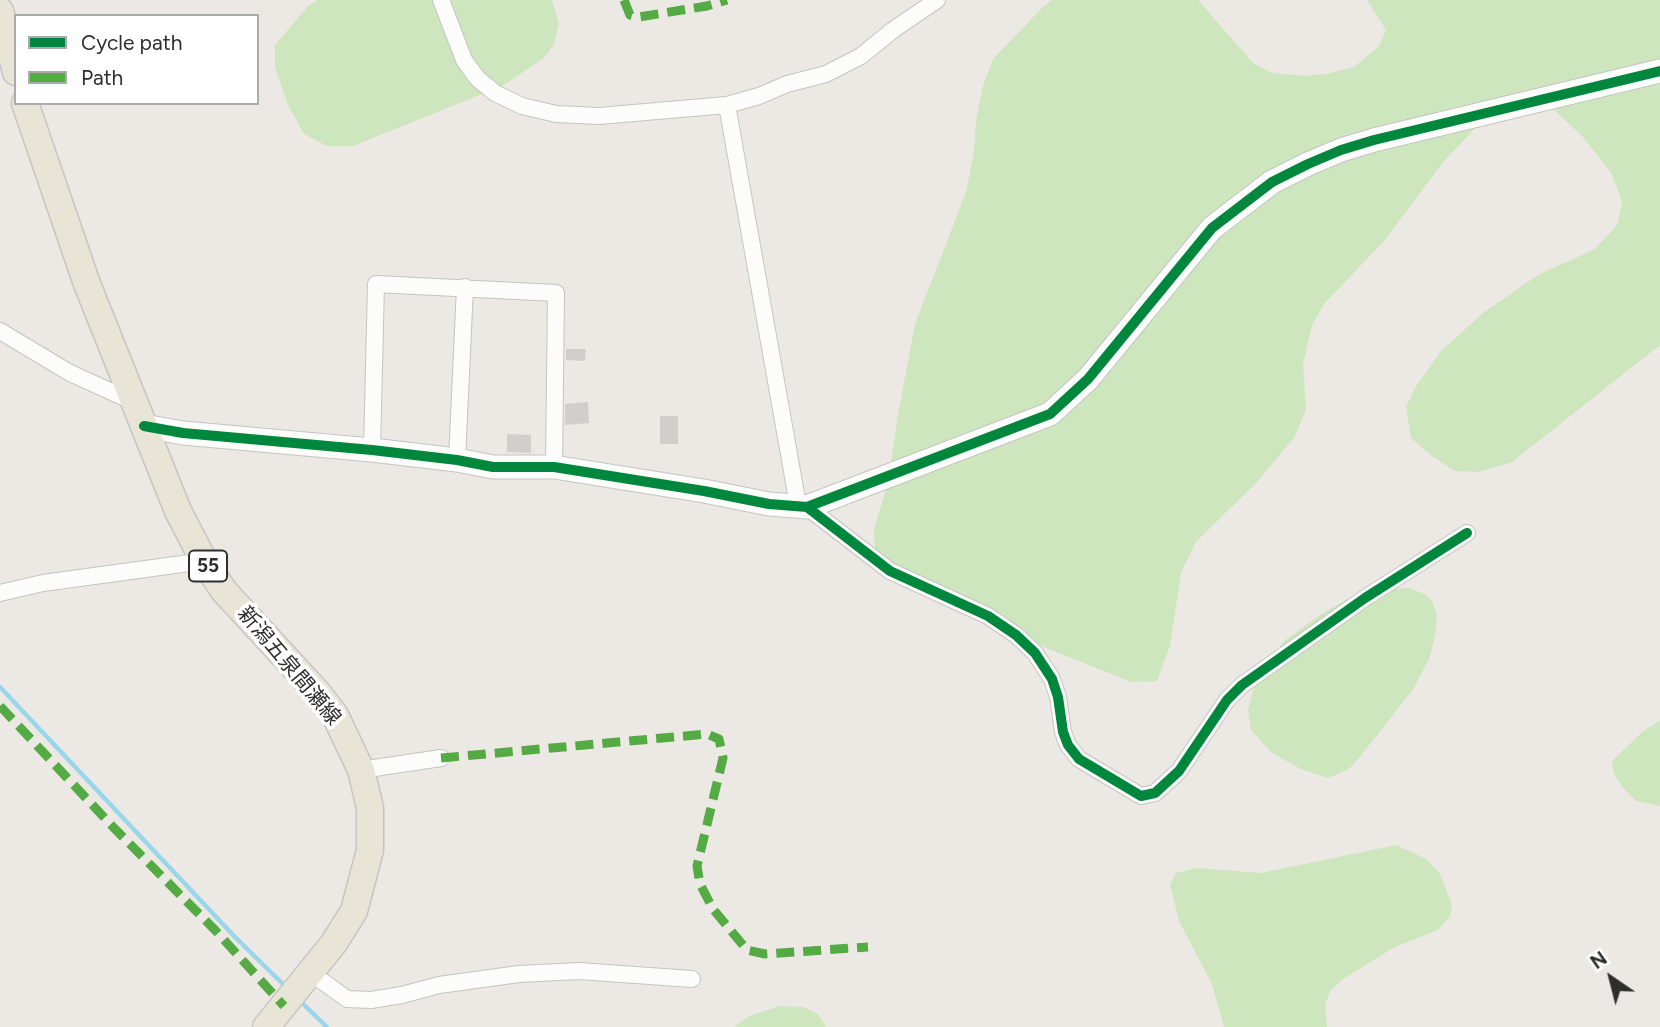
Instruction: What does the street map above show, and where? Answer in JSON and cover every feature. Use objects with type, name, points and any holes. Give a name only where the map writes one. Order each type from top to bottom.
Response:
[{"type":"main road","points":[[0,11],[14,64]]},
{"type":"main road","name":"新潟五泉間瀬線","points":[[26,105],[82,271],[178,511],[204,561],[224,591],[335,715],[361,769],[370,808],[370,850],[354,911],[334,943],[267,1027]]},
{"type":"street","points":[[441,0],[464,60],[477,78],[495,93],[522,106],[555,114],[599,116],[727,105],[787,84],[826,74],[861,56],[937,0]]},
{"type":"street","points":[[0,331],[139,414],[183,433],[372,450],[493,467],[554,467],[769,504],[803,506],[1050,414],[1088,379],[1212,228],[1272,182],[1341,150],[1374,140],[1660,71]]},
{"type":"street","points":[[727,105],[803,506],[890,570],[988,616],[1016,635],[1035,653],[1052,679],[1068,745],[1079,759],[1141,796],[1155,793],[1179,771],[1227,700],[1242,685],[1365,598],[1468,533]]},
{"type":"street","points":[[372,450],[376,284],[556,293],[554,467]]},
{"type":"street","points":[[457,460],[465,287]]},
{"type":"street","points":[[0,593],[43,583],[204,561]]},
{"type":"street","points":[[361,769],[440,758]]},
{"type":"street","points":[[300,987],[346,999],[371,1000],[439,985],[519,974],[579,971],[692,979]]},
{"type":"green space","points":[[317,0],[552,0],[559,24],[554,44],[544,58],[504,85],[353,146],[327,146],[304,134],[289,107],[275,68],[275,45],[308,6]]},
{"type":"green space","points":[[1052,0],[1198,0],[1254,64],[1273,73],[1304,76],[1354,67],[1379,46],[1386,30],[1367,0],[1660,0],[1660,345],[1512,462],[1478,472],[1455,471],[1411,438],[1406,407],[1415,388],[1441,351],[1483,313],[1538,275],[1595,249],[1617,225],[1622,202],[1612,174],[1582,136],[1552,108],[1483,120],[1443,162],[1385,240],[1324,304],[1312,325],[1303,364],[1306,410],[1294,438],[1256,483],[1196,542],[1181,573],[1170,646],[1157,681],[1131,682],[1049,649],[896,580],[875,551],[874,529],[888,483],[915,324],[966,192],[974,152],[976,120],[983,86],[993,59]]},
{"type":"green space","points":[[1409,588],[1425,594],[1432,601],[1437,614],[1430,657],[1414,688],[1363,753],[1349,769],[1328,778],[1301,769],[1272,753],[1251,730],[1248,710],[1256,678],[1284,641],[1349,598],[1379,590]]},
{"type":"green space","points":[[1660,720],[1660,806],[1636,801],[1614,774],[1612,761],[1641,733]]},
{"type":"green space","points":[[1396,845],[1426,859],[1439,872],[1452,905],[1450,916],[1438,930],[1395,947],[1343,979],[1330,991],[1325,1005],[1327,1027],[1224,1027],[1212,984],[1179,921],[1170,885],[1176,873],[1197,868],[1261,873]]},
{"type":"green space","points":[[780,1006],[803,1007],[818,1014],[826,1027],[734,1027],[749,1016]]},
{"type":"building","points":[[566,349],[586,349],[585,361],[566,360]]},
{"type":"building","points":[[588,402],[589,423],[565,425],[565,404]]},
{"type":"building","points":[[660,416],[678,416],[678,444],[660,444]]},
{"type":"building","points":[[507,434],[531,435],[531,453],[507,452]]},
{"type":"waterway","points":[[0,687],[235,937],[287,988]]},
{"type":"waterway","points":[[300,1001],[327,1027]]},
{"type":"marked path","points":[[624,0],[630,15],[639,17],[727,0]]},
{"type":"marked path","points":[[0,706],[114,828],[215,930],[284,1006]]},
{"type":"marked path","points":[[441,758],[707,734],[719,739],[723,758],[697,866],[700,884],[713,909],[747,950],[765,954],[868,947]]},
{"type":"cycle path","points":[[144,426],[183,433],[372,450],[493,467],[554,467],[769,504],[807,507],[1050,414],[1088,379],[1212,228],[1272,182],[1341,150],[1374,140],[1660,71]]},
{"type":"cycle path","points":[[807,507],[890,571],[988,616],[1016,635],[1035,653],[1052,679],[1068,745],[1079,759],[1141,796],[1155,793],[1179,771],[1227,700],[1242,685],[1365,598],[1467,533]]}]
